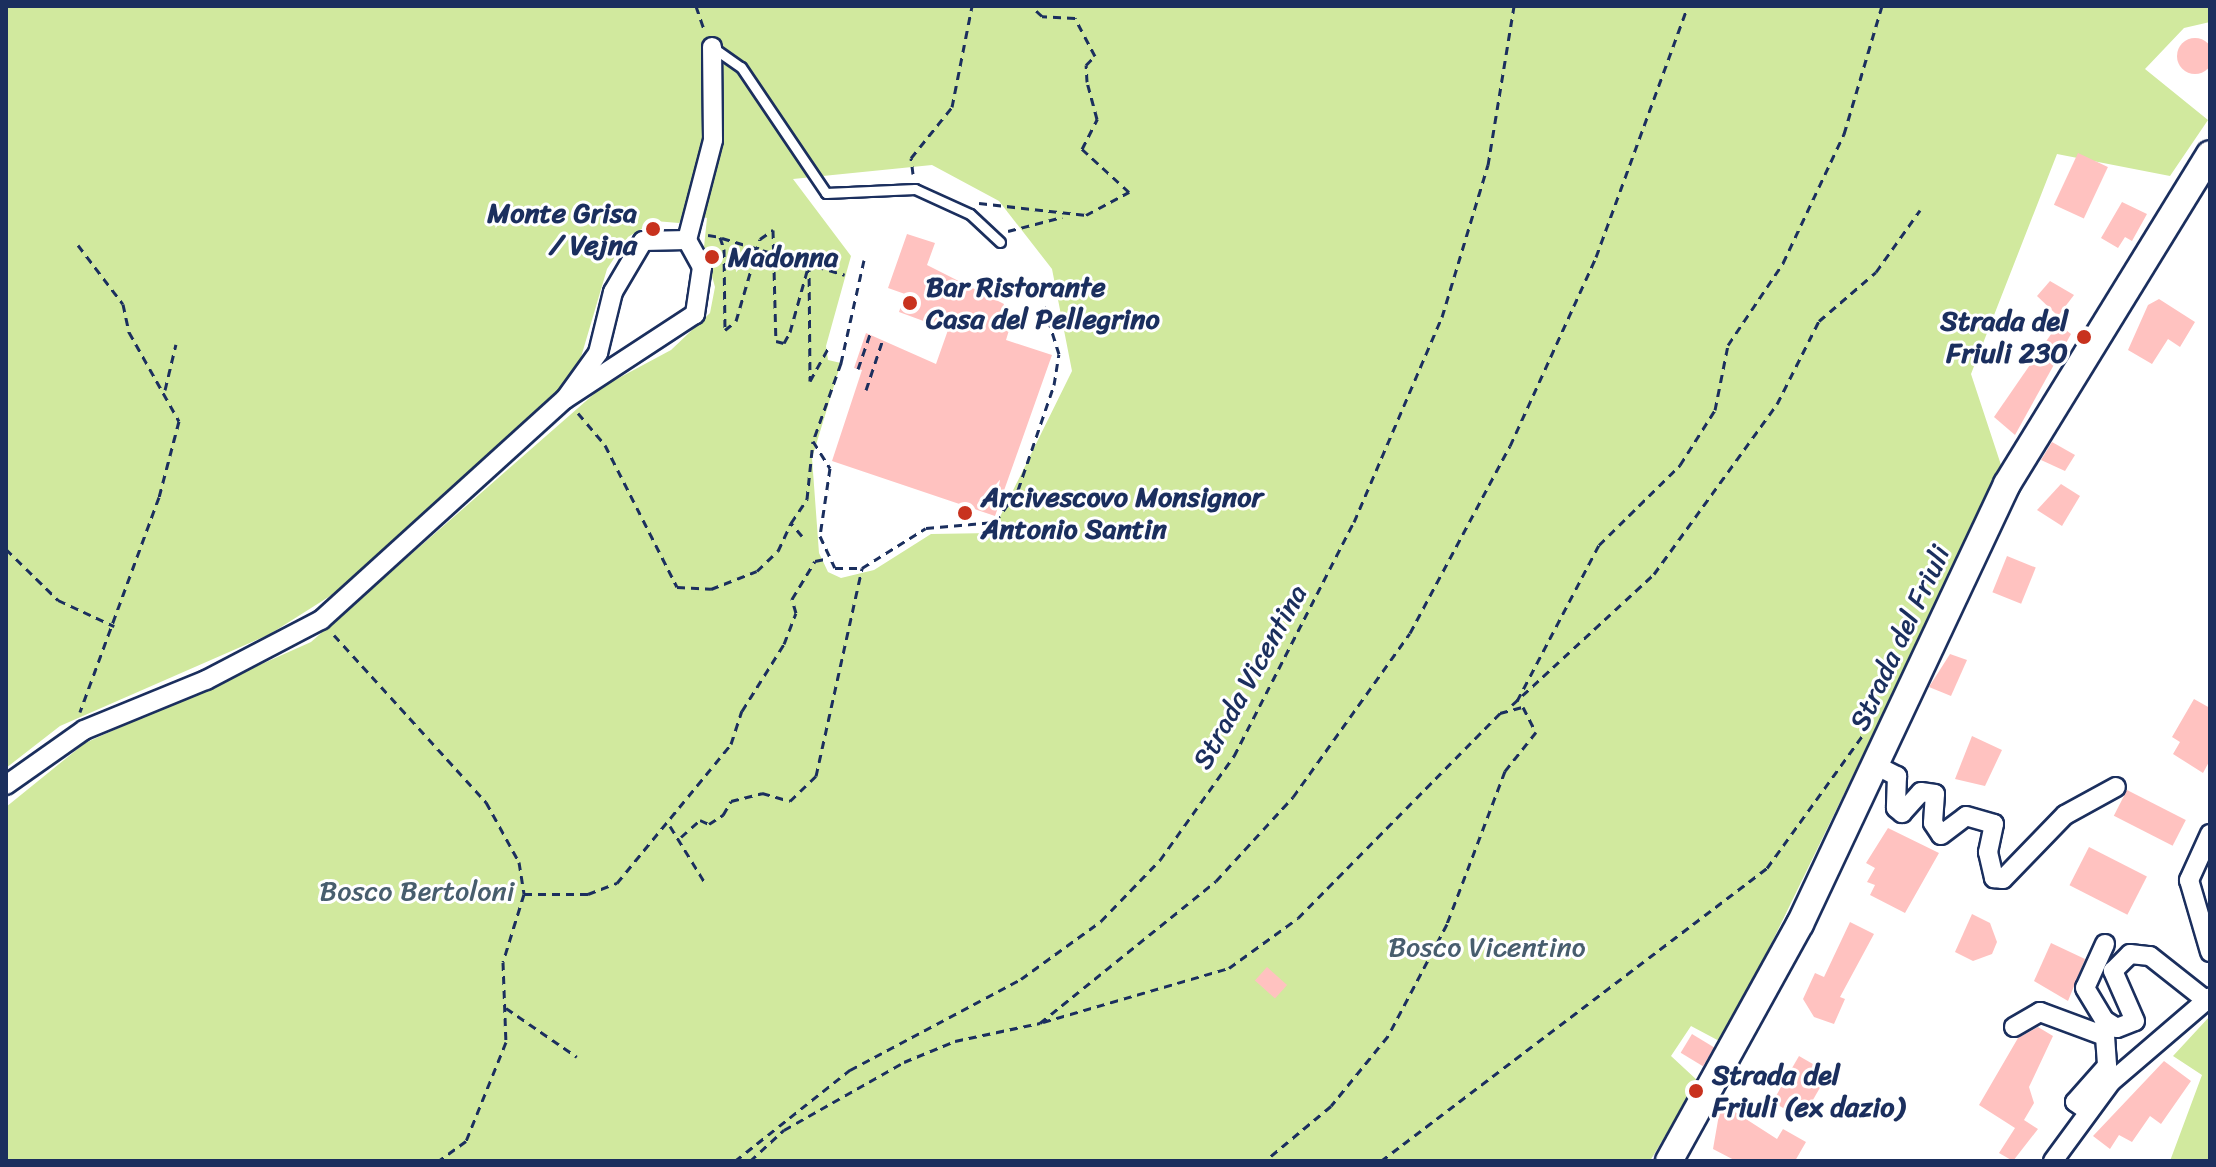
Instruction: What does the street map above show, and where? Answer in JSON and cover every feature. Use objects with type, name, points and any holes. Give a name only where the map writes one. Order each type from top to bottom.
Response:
[{"type":"main road","name":"Strada del Friuli","points":[[1669,1161],[1771,980],[2007,484],[2210,154]]},
{"type":"street","points":[[6,785],[84,730],[206,680],[321,620],[565,399],[695,314],[702,267],[687,240],[713,140],[712,47]]},
{"type":"street","points":[[565,399],[598,353],[630,255],[655,238],[687,240]]},
{"type":"street","points":[[1875,765],[1897,776],[1896,808],[1902,813],[1921,792],[1935,794],[1933,823],[1941,835],[1966,816],[1994,824],[1988,852],[1994,878],[2003,879],[2065,815],[2116,787]]},
{"type":"street","points":[[2210,834],[2189,880],[2210,952]]},
{"type":"street","points":[[2053,1161],[2111,1082],[2208,999],[2150,956],[2130,954],[2113,971],[2135,1021],[2117,1028],[2104,1020],[2085,988],[2105,944]]},
{"type":"street","points":[[2014,1027],[2040,1012],[2105,1036],[2107,1066],[2075,1102],[2088,1111]]},
{"type":"lane","points":[[712,47],[741,67],[826,193],[915,189],[960,208],[996,238]]},
{"type":"path","points":[[696,6],[712,47]]},
{"type":"path","points":[[915,189],[911,158],[952,107],[972,6]]},
{"type":"path","points":[[996,238],[1067,215],[1113,207],[1129,192],[1082,149],[1097,119],[1087,82],[1095,56],[1075,18],[1042,16],[1031,6]]},
{"type":"path","name":"Strada Vicentina","points":[[735,1161],[897,1039],[1021,979],[1092,928],[1160,860],[1234,756],[1360,509],[1442,317],[1488,165],[1514,6]]},
{"type":"path","points":[[1040,1023],[1216,881],[1293,797],[1410,633],[1569,318],[1688,6]]},
{"type":"path","points":[[1517,701],[1599,545],[1680,465],[1715,410],[1728,345],[1783,263],[1844,134],[1882,6]]},
{"type":"path","points":[[960,208],[1017,202],[1067,215]]},
{"type":"path","points":[[750,1161],[784,1130],[904,1062],[955,1041],[1040,1023],[1087,1006],[1195,981],[1239,962],[1298,918],[1512,705],[1654,574],[1777,404],[1819,321],[1876,272],[1920,210]]},
{"type":"path","points":[[720,237],[729,332],[758,249],[773,230],[776,254],[774,328],[780,343],[809,264]]},
{"type":"path","points":[[687,240],[695,233],[720,237],[845,275]]},
{"type":"path","points":[[78,245],[123,304],[129,332],[165,390],[179,421],[172,454],[114,626],[84,688],[84,730]]},
{"type":"path","points":[[565,399],[605,445],[677,587],[711,589],[757,571],[778,551],[807,499],[813,441],[864,260]]},
{"type":"path","points":[[809,264],[810,381],[828,348]]},
{"type":"path","points":[[813,441],[832,484],[820,536],[826,559],[835,568],[862,568],[926,528],[995,522],[1018,490],[1059,354],[1043,303]]},
{"type":"path","points":[[858,369],[870,334]]},
{"type":"path","points":[[866,390],[883,339]]},
{"type":"path","points":[[165,390],[176,344]]},
{"type":"path","points":[[791,523],[802,536]]},
{"type":"path","points":[[6,549],[58,600],[114,626]]},
{"type":"path","points":[[524,894],[588,894],[617,883],[669,825],[731,744],[742,711],[784,644],[796,613],[792,599],[815,561],[826,559]]},
{"type":"path","points":[[681,837],[700,820],[709,824],[723,815],[731,801],[762,793],[790,801],[816,776],[862,568]]},
{"type":"path","points":[[321,620],[486,802],[513,848],[524,894],[503,962],[506,1042],[466,1141],[438,1161]]},
{"type":"path","points":[[1265,1161],[1331,1106],[1396,1022],[1447,924],[1505,771],[1536,732],[1533,718],[1512,705]]},
{"type":"path","points":[[1381,1161],[1767,868],[1871,723]]},
{"type":"path","points":[[669,825],[681,837],[705,883]]},
{"type":"path","points":[[506,1008],[577,1057]]},
{"type":"green space","points":[[6,6],[2210,6],[2210,22],[2184,28],[2145,69],[2208,120],[2170,176],[2057,154],[1971,374],[2002,468],[1723,1043],[1691,1026],[1671,1056],[1698,1081],[1650,1161],[6,1161],[6,807],[85,743],[311,642],[602,387],[671,350],[710,313],[715,287],[704,247],[707,218],[686,213],[679,223],[655,221],[628,237],[607,269],[579,364],[563,388],[338,591],[270,634],[60,726],[6,768]],"holes":[[[932,165],[999,201],[1052,269],[1072,371],[992,533],[931,534],[874,570],[841,578],[828,572],[819,553],[812,458],[841,363],[828,360],[826,346],[851,256],[793,179]]]},
{"type":"green space","points":[[2210,1016],[2210,1161],[2170,1161],[2202,1075],[2173,1056]]},
{"type":"building","points":[[2195,38],[2208,43],[2213,56],[2208,69],[2195,74],[2182,69],[2177,56],[2182,43]]},
{"type":"building","points":[[2078,153],[2108,167],[2084,219],[2054,205]]},
{"type":"building","points":[[2122,202],[2147,214],[2132,241],[2125,237],[2118,248],[2101,238]]},
{"type":"building","points":[[907,234],[935,243],[927,265],[1004,304],[1002,310],[1014,314],[1006,340],[1052,355],[995,516],[832,461],[862,370],[854,368],[866,333],[936,364],[948,330],[899,312],[905,294],[888,288]]},
{"type":"building","points":[[2050,281],[2074,295],[2058,316],[2037,296]]},
{"type":"building","points":[[2159,299],[2195,322],[2180,347],[2168,339],[2152,364],[2128,350],[2148,305]]},
{"type":"building","points":[[2058,324],[2071,334],[2015,435],[1994,417]]},
{"type":"building","points":[[2052,442],[2075,455],[2065,471],[2041,460]]},
{"type":"building","points":[[2061,484],[2080,496],[2062,526],[2037,510]]},
{"type":"building","points":[[2007,556],[2036,568],[2021,604],[1992,592]]},
{"type":"building","points":[[1950,654],[1967,660],[1951,696],[1929,687]]},
{"type":"building","points":[[2194,699],[2210,708],[2210,760],[2203,773],[2173,754],[2180,742],[2172,737]]},
{"type":"building","points":[[1972,736],[2002,750],[1985,786],[1955,779]]},
{"type":"building","points":[[2127,790],[2186,820],[2173,846],[2114,816]]},
{"type":"building","points":[[1888,828],[1939,853],[1905,913],[1870,895],[1875,885],[1867,882],[1875,868],[1866,863]]},
{"type":"building","points":[[2089,847],[2147,877],[2127,915],[2069,885]]},
{"type":"building","points":[[1972,914],[1990,923],[1997,942],[1992,954],[1973,961],[1955,952]]},
{"type":"building","points":[[1850,922],[1874,934],[1840,997],[1845,999],[1834,1024],[1814,1017],[1803,999],[1815,973],[1824,977]]},
{"type":"building","points":[[2051,943],[2085,959],[2068,1001],[2034,981]]},
{"type":"building","points":[[1267,967],[1287,985],[1275,998],[1255,980]]},
{"type":"building","points":[[2038,1027],[2053,1036],[2029,1087],[2034,1103],[2024,1120],[2038,1129],[2013,1161],[1999,1153],[2015,1128],[1979,1105],[2018,1038]]},
{"type":"building","points":[[1692,1034],[1714,1047],[1703,1066],[1681,1053]]},
{"type":"building","points":[[1799,1056],[1828,1073],[1802,1119],[1772,1102]]},
{"type":"building","points":[[2164,1061],[2191,1081],[2161,1124],[2150,1116],[2132,1142],[2119,1135],[2110,1149],[2093,1136]]},
{"type":"building","points":[[1721,1103],[1777,1139],[1783,1129],[1806,1142],[1795,1161],[1736,1161],[1713,1149]]},
{"type":"place","name":"Monte Grisa / Vejna","points":[[653,229]]},
{"type":"place","name":"Madonna","points":[[712,257]]},
{"type":"place","name":"Bar Ristorante Casa del Pellegrino","points":[[910,303]]},
{"type":"place","name":"Strada del Friuli 230","points":[[2084,337]]},
{"type":"place","name":"Arcivescovo Monsignor Antonio Santin","points":[[965,513]]},
{"type":"place","name":"Strada del Friuli (ex dazio)","points":[[1696,1091]]},
{"type":"park label","name":"Bosco Bertoloni","points":[[417,891]]},
{"type":"park label","name":"Bosco Vicentino","points":[[1487,947]]}]
